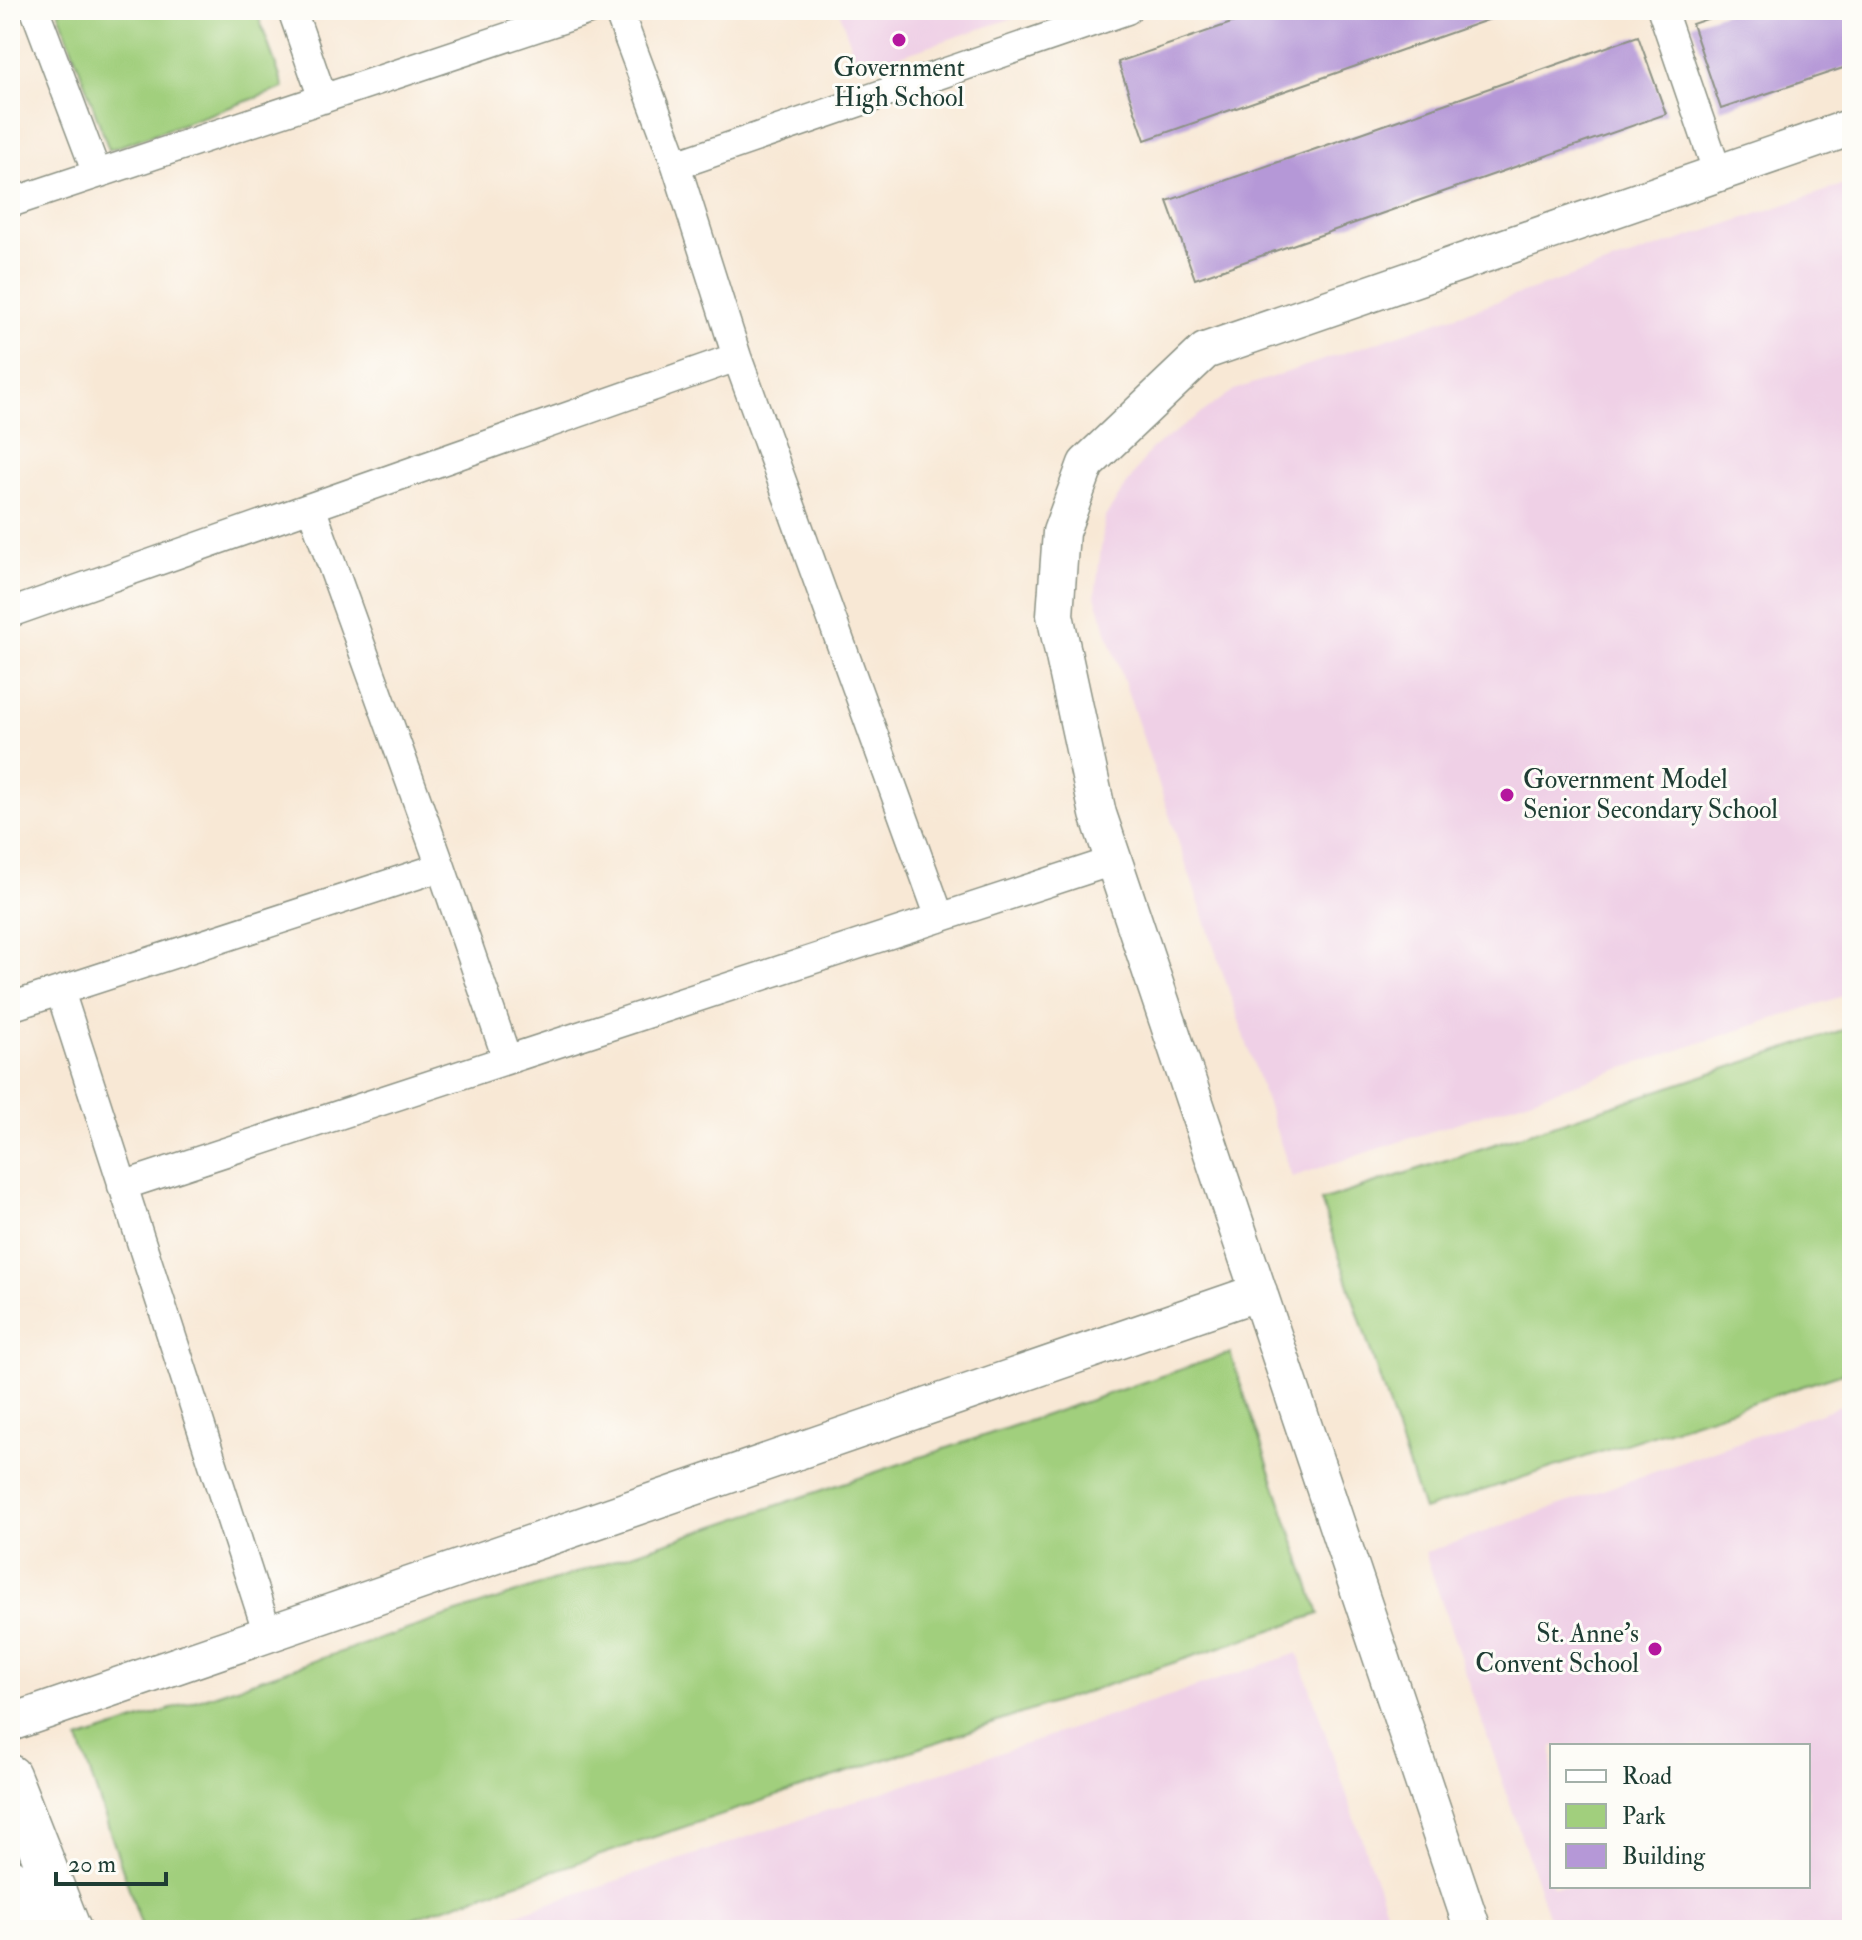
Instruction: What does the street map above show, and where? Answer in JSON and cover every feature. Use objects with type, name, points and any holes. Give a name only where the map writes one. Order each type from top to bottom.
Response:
[{"type":"main road","points":[[10,1775],[71,1930]]},
{"type":"main road","points":[[10,1878],[31,1930]]},
{"type":"street","points":[[35,10],[97,174]]},
{"type":"street","points":[[292,10],[323,99]]},
{"type":"street","points":[[10,203],[589,10]]},
{"type":"street","points":[[618,10],[676,165],[737,357],[940,918]]},
{"type":"street","points":[[676,165],[1127,10]]},
{"type":"street","points":[[1662,10],[1718,174]]},
{"type":"street","points":[[1473,1930],[1098,814],[1055,615],[1061,532],[1086,464],[1205,351],[1852,127]]},
{"type":"street","points":[[10,613],[737,357]]},
{"type":"street","points":[[311,507],[507,1059]]},
{"type":"street","points":[[122,1186],[1113,861]]},
{"type":"street","points":[[10,1007],[441,867]]},
{"type":"street","points":[[60,991],[268,1634]]},
{"type":"street","points":[[10,1723],[1259,1292]]},
{"type":"shaded area","name":"Government High School","points":[[839,10],[1038,10],[858,69]]},
{"type":"shaded area","name":"Government Model Senior Secondary School","points":[[1852,182],[1852,993],[1292,1177],[1095,596],[1105,517],[1151,449],[1234,390]]},
{"type":"shaded area","name":"St. Anne's Convent School","points":[[1852,1402],[1852,1930],[1553,1930],[1425,1553]]},
{"type":"shaded area","points":[[1298,1653],[1393,1930],[469,1930]]},
{"type":"green space","points":[[58,10],[256,10],[284,88],[109,150]]},
{"type":"green space","points":[[1852,1027],[1852,1370],[1423,1510],[1321,1201]]},
{"type":"green space","points":[[1230,1353],[1319,1614],[377,1930],[143,1930],[79,1740]]},
{"type":"building","points":[[1269,10],[1516,10],[1145,140],[1118,62]]},
{"type":"building","points":[[1733,10],[1852,10],[1852,65],[1721,109],[1692,24]]},
{"type":"building","points":[[1638,36],[1666,114],[1195,279],[1167,201]]},
{"type":"place","name":"Government High School","points":[[899,40]]},
{"type":"place","name":"Government Model Senior Secondary School","points":[[1507,795]]},
{"type":"place","name":"St. Anne's Convent School","points":[[1655,1649]]}]
